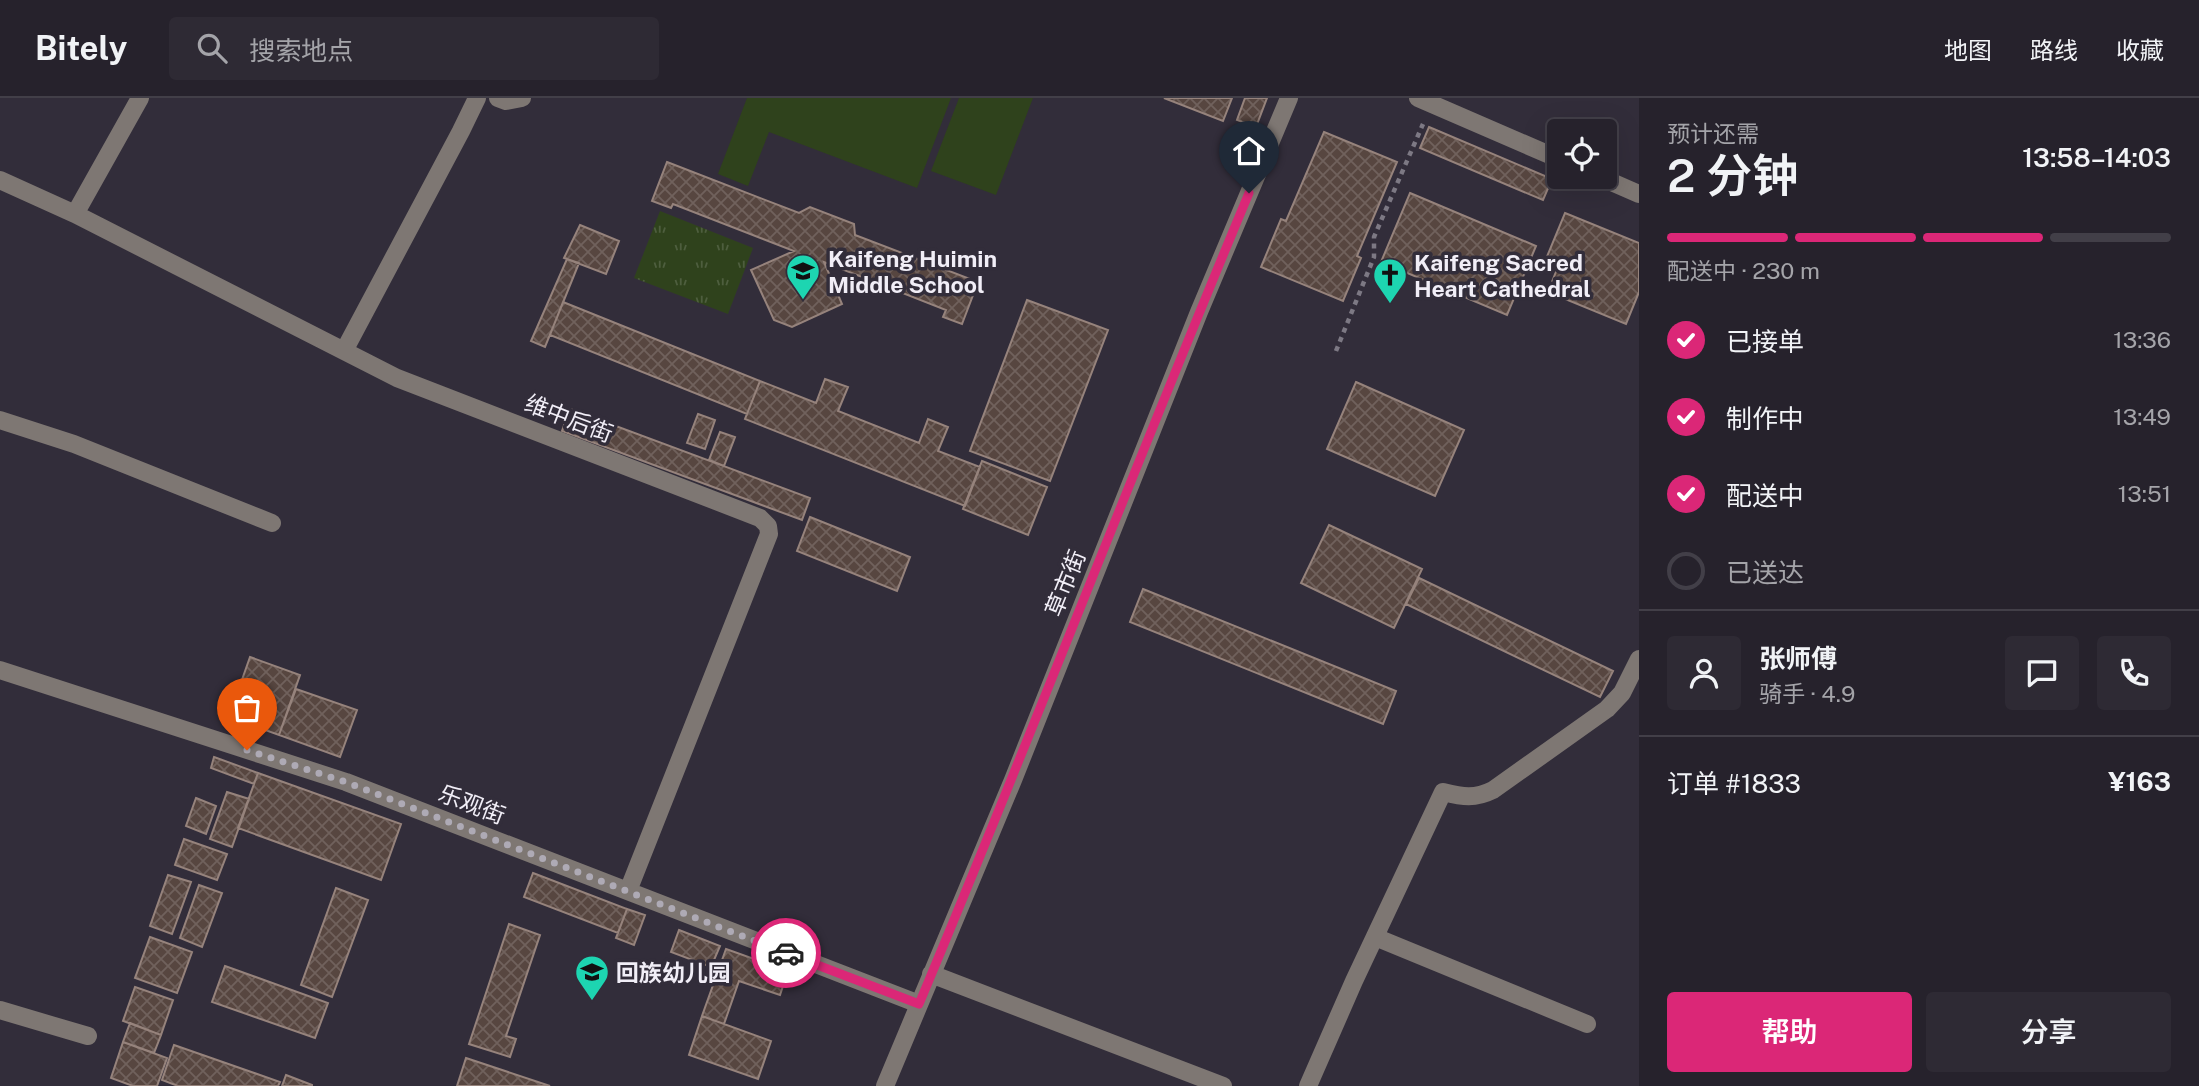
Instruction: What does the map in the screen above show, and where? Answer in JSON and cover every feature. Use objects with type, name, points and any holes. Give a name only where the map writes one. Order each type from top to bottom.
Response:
[{"type":"street","points":[[75,214],[140,98]]},
{"type":"street","points":[[344,351],[477,98]]},
{"type":"street","points":[[498,98],[506,101],[522,98]]},
{"type":"street","name":"草市街","points":[[888,1085],[931,974],[1013,780],[1199,312],[1289,98]]},
{"type":"street","points":[[1425,101],[1547,154]]},
{"type":"street","name":"维中后街","points":[[0,180],[75,214],[397,378],[760,518],[768,526],[769,534],[628,891]]},
{"type":"street","points":[[1617,184],[1639,194]]},
{"type":"street","points":[[0,420],[74,444],[272,523]]},
{"type":"street","points":[[1308,1086],[1443,792],[1467,798],[1493,790],[1607,709],[1622,693],[1639,659]]},
{"type":"street","name":"乐观街","points":[[0,670],[346,782],[919,1004]]},
{"type":"street","points":[[1375,937],[1587,1024]]},
{"type":"street","points":[[931,974],[1223,1086]]},
{"type":"street","points":[[0,1010],[88,1036]]},
{"type":"path","points":[[1336,351],[1374,257],[1374,237],[1425,101]]},
{"type":"green space","points":[[747,98],[951,98],[917,188],[769,132],[748,186],[718,174]]},
{"type":"green space","points":[[959,98],[1033,98],[996,195],[931,171]]},
{"type":"green space","points":[[660,211],[753,248],[728,314],[634,278]]},
{"type":"building","points":[[1164,98],[1232,98],[1223,121]]},
{"type":"building","points":[[1245,98],[1267,98],[1256,127],[1237,120]]},
{"type":"building","points":[[1429,127],[1547,177],[1548,189],[1543,200],[1420,148]]},
{"type":"building","points":[[1324,132],[1397,162],[1357,256],[1361,258],[1343,301],[1261,267],[1281,219],[1286,221]]},
{"type":"building","points":[[667,162],[799,213],[810,207],[854,224],[855,235],[978,282],[962,324],[943,317],[946,310],[824,262],[842,304],[792,327],[774,320],[751,270],[794,251],[673,204],[671,208],[652,201]]},
{"type":"building","points":[[1410,193],[1536,246],[1507,315],[1381,262]]},
{"type":"building","points":[[1565,213],[1639,243],[1639,292],[1626,324],[1548,292],[1559,264],[1546,259]]},
{"type":"building","points":[[580,225],[619,241],[606,274],[564,258]]},
{"type":"building","points":[[567,259],[579,263],[545,347],[531,341]]},
{"type":"building","points":[[1027,300],[1108,330],[1050,481],[970,451]]},
{"type":"building","points":[[563,302],[760,381],[747,414],[550,335]]},
{"type":"building","points":[[825,379],[848,387],[838,411],[919,443],[928,419],[948,427],[938,451],[980,467],[965,506],[745,419],[760,381],[816,403]]},
{"type":"building","points":[[1356,382],[1464,430],[1435,496],[1327,449]]},
{"type":"building","points":[[570,409],[810,498],[802,520],[562,431]]},
{"type":"building","points":[[698,414],[715,420],[705,449],[687,443]]},
{"type":"building","points":[[720,432],[735,437],[724,466],[709,460]]},
{"type":"building","points":[[982,461],[1047,487],[1028,535],[963,509]]},
{"type":"building","points":[[810,517],[910,557],[897,591],[797,551]]},
{"type":"building","points":[[1329,525],[1422,569],[1394,628],[1301,583]]},
{"type":"building","points":[[1419,578],[1613,671],[1600,697],[1406,604]]},
{"type":"building","points":[[1143,589],[1396,691],[1383,724],[1130,622]]},
{"type":"building","points":[[250,657],[300,675],[279,735],[229,717]]},
{"type":"building","points":[[296,689],[357,710],[340,757],[279,735]]},
{"type":"building","points":[[214,757],[258,773],[254,784],[211,768]]},
{"type":"building","points":[[258,773],[401,824],[381,880],[238,828]]},
{"type":"building","points":[[227,792],[249,799],[232,847],[210,839]]},
{"type":"building","points":[[196,798],[216,806],[206,834],[186,826]]},
{"type":"building","points":[[184,839],[227,854],[217,880],[175,865]]},
{"type":"building","points":[[533,873],[627,909],[618,933],[524,897]]},
{"type":"building","points":[[168,875],[191,882],[172,934],[150,926]]},
{"type":"building","points":[[199,885],[222,893],[202,947],[180,938]]},
{"type":"building","points":[[336,888],[368,900],[332,997],[301,985]]},
{"type":"building","points":[[627,909],[645,915],[634,945],[616,938]]},
{"type":"building","points":[[509,924],[540,935],[506,1036],[516,1039],[510,1057],[469,1044]]},
{"type":"building","points":[[679,930],[720,946],[711,967],[671,952]]},
{"type":"building","points":[[150,937],[192,952],[177,993],[135,978]]},
{"type":"building","points":[[726,949],[788,971],[780,995],[739,981],[724,1024],[702,1016]]},
{"type":"building","points":[[225,966],[328,1003],[315,1038],[212,1002]]},
{"type":"building","points":[[135,987],[173,1000],[161,1035],[123,1021]]},
{"type":"building","points":[[702,1016],[771,1041],[758,1079],[689,1055]]},
{"type":"building","points":[[130,1023],[161,1035],[154,1053],[123,1042]]},
{"type":"building","points":[[123,1042],[167,1058],[157,1086],[133,1086],[111,1078]]},
{"type":"building","points":[[174,1045],[280,1082],[278,1086],[178,1086],[162,1080]]},
{"type":"building","points":[[466,1058],[550,1086],[457,1086]]},
{"type":"building","points":[[286,1075],[312,1085],[312,1086],[282,1086]]},
{"type":"way so far","points":[[247,750],[346,782],[786,953]]},
{"type":"place","name":"Kaifeng Huimin Middle School","points":[[803,301]]},
{"type":"place","name":"Kaifeng Sacred Heart Cathedral","points":[[1390,305]]},
{"type":"place","name":"回族幼儿园","points":[[592,1002]]},
{"type":"route","points":[[786,953],[919,1004],[1013,780],[1249,193]]}]
